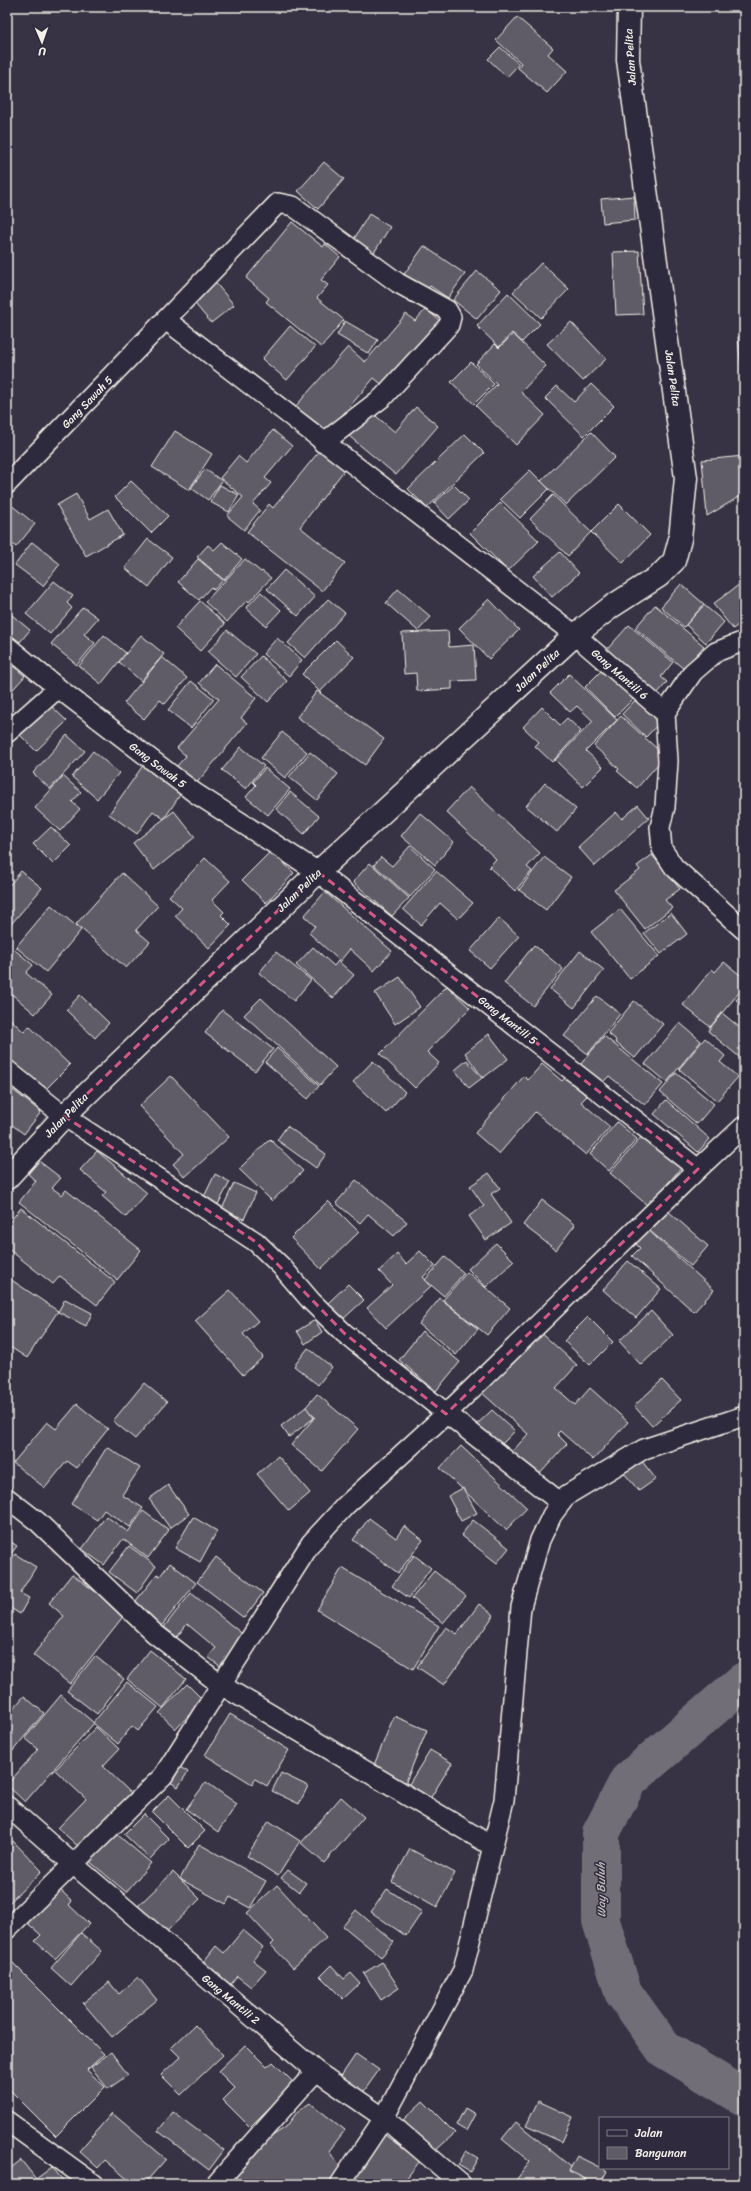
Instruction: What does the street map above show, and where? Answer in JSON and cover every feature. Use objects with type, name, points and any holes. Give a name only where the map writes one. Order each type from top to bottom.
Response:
[{"type":"street","name":"Jalan Pelita","points":[[7,1178],[64,1116],[318,872],[575,635],[611,607],[659,576],[674,561],[680,540],[686,478],[628,60],[629,7]]},
{"type":"street","name":"Gang Sawah 5","points":[[7,484],[278,203],[293,206],[398,282],[447,310],[451,317],[449,325],[383,397],[323,443]]},
{"type":"street","name":"Gang Mantili 6","points":[[166,320],[323,443],[575,635],[665,713]]},
{"type":"street","points":[[744,641],[716,652],[693,672],[665,713],[668,761],[665,807],[660,827],[662,849],[674,868],[744,930]]},
{"type":"street","name":"Gang Sawah 5","points":[[7,646],[58,688],[195,793],[318,872]]},
{"type":"street","points":[[7,733],[58,688]]},
{"type":"street","name":"Gang Mantili 5","points":[[318,872],[698,1169]]},
{"type":"street","points":[[7,1070],[64,1116],[256,1242],[344,1333],[561,1503]]},
{"type":"street","points":[[7,1929],[163,1776],[311,1543],[346,1505],[446,1414],[744,1126]]},
{"type":"street","points":[[340,2184],[384,2118],[463,1970],[504,1800],[521,1607],[540,1540],[567,1495],[644,1449],[744,1416]]},
{"type":"street","points":[[7,1498],[38,1522],[154,1633],[221,1685],[492,1846]]},
{"type":"street","name":"Gang Mantili 2","points":[[7,1806],[316,2071],[384,2118],[461,2184]]},
{"type":"street","points":[[216,2184],[316,2071]]},
{"type":"street","points":[[7,2120],[94,2184]]},
{"type":"highlighted area","points":[[318,872],[698,1169],[446,1414],[344,1333],[256,1242],[64,1116]]},
{"type":"building","points":[[517,17],[553,48],[548,54],[567,71],[547,93],[518,68],[521,63],[496,40]]},
{"type":"building","points":[[500,47],[519,64],[507,77],[488,59]]},
{"type":"building","points":[[324,162],[344,179],[318,209],[298,191]]},
{"type":"building","points":[[634,196],[635,220],[603,223],[601,199]]},
{"type":"building","points":[[369,214],[390,227],[372,256],[351,244]]},
{"type":"building","points":[[292,222],[323,247],[325,244],[340,257],[321,280],[328,285],[317,298],[344,320],[321,347],[266,302],[269,298],[246,278]]},
{"type":"building","points":[[424,246],[465,274],[448,298],[430,286],[423,295],[400,280]]},
{"type":"building","points":[[639,251],[643,314],[616,315],[613,252]]},
{"type":"building","points":[[541,263],[569,289],[541,318],[513,292]]},
{"type":"building","points":[[477,271],[501,290],[477,319],[453,300]]},
{"type":"building","points":[[214,281],[234,305],[211,323],[191,299]]},
{"type":"building","points":[[508,293],[540,324],[522,342],[512,333],[499,347],[477,326]]},
{"type":"building","points":[[426,309],[442,323],[386,388],[374,378],[326,434],[295,407],[348,347],[365,362],[406,314],[415,321]]},
{"type":"building","points":[[345,321],[378,340],[369,354],[337,335]]},
{"type":"building","points":[[571,322],[606,359],[583,381],[547,344]]},
{"type":"building","points":[[290,326],[315,347],[287,380],[262,359]]},
{"type":"building","points":[[513,334],[546,366],[521,392],[545,415],[516,445],[476,406],[497,384],[476,364],[495,344],[499,348]]},
{"type":"building","points":[[744,336],[744,404],[738,337]]},
{"type":"building","points":[[471,362],[494,384],[474,404],[451,382]]},
{"type":"building","points":[[591,384],[614,406],[584,436],[545,398],[557,386],[574,402]]},
{"type":"building","points":[[416,407],[438,426],[396,475],[349,436],[370,411],[395,432]]},
{"type":"building","points":[[273,430],[292,446],[265,478],[271,483],[253,504],[260,510],[244,530],[227,516],[243,497],[220,478],[238,456],[246,463]]},
{"type":"building","points":[[175,431],[212,454],[189,490],[152,467]]},
{"type":"building","points":[[591,432],[615,457],[566,505],[541,481]]},
{"type":"building","points":[[465,434],[484,453],[427,508],[408,489]]},
{"type":"building","points":[[321,449],[346,468],[300,527],[345,563],[322,591],[247,532],[269,504],[273,508]]},
{"type":"building","points":[[744,456],[744,494],[707,516],[702,460]]},
{"type":"building","points":[[205,469],[222,481],[208,500],[191,488]]},
{"type":"building","points":[[530,470],[549,489],[520,518],[500,499]]},
{"type":"building","points":[[131,481],[168,516],[151,533],[115,497]]},
{"type":"building","points":[[220,485],[239,495],[229,512],[210,502]]},
{"type":"building","points":[[454,485],[469,500],[449,519],[434,503]]},
{"type":"building","points":[[76,494],[90,519],[108,509],[123,535],[86,556],[57,505]]},
{"type":"building","points":[[553,495],[591,532],[568,556],[530,519]]},
{"type":"building","points":[[500,503],[539,541],[508,571],[470,533]]},
{"type":"building","points":[[10,504],[35,524],[16,547],[11,543],[7,548],[7,507]]},
{"type":"building","points":[[619,504],[650,535],[623,563],[591,532]]},
{"type":"building","points":[[148,539],[172,557],[149,587],[125,568]]},
{"type":"building","points":[[32,542],[60,564],[43,586],[15,565]]},
{"type":"building","points":[[222,542],[242,559],[224,580],[197,557],[208,545],[214,550]]},
{"type":"building","points":[[560,552],[579,573],[552,597],[533,576]]},
{"type":"building","points":[[198,559],[223,580],[214,590],[211,587],[199,600],[178,582]]},
{"type":"building","points":[[245,559],[271,578],[249,602],[247,600],[227,622],[205,602]]},
{"type":"building","points":[[284,570],[315,597],[298,616],[267,589]]},
{"type":"building","points":[[54,581],[73,596],[67,603],[72,608],[50,634],[26,614]]},
{"type":"building","points":[[744,581],[744,620],[733,629],[713,604]]},
{"type":"building","points":[[681,584],[704,604],[684,627],[661,607]]},
{"type":"building","points":[[398,589],[431,617],[418,631],[386,603]]},
{"type":"building","points":[[261,592],[281,610],[266,626],[246,608]]},
{"type":"building","points":[[328,599],[345,613],[305,658],[288,643]]},
{"type":"building","points":[[489,599],[519,630],[489,659],[459,628]]},
{"type":"building","points":[[200,601],[225,624],[200,651],[175,628]]},
{"type":"building","points":[[655,605],[704,646],[684,669],[635,628]]},
{"type":"building","points":[[704,605],[724,622],[706,643],[686,625]]},
{"type":"building","points":[[83,607],[98,618],[84,634],[95,643],[77,665],[51,644]]},
{"type":"building","points":[[7,611],[30,630],[20,642],[7,632]]},
{"type":"building","points":[[629,625],[673,662],[661,677],[667,682],[653,699],[602,655]]},
{"type":"building","points":[[227,630],[256,654],[236,677],[208,652]]},
{"type":"building","points":[[448,631],[449,647],[474,645],[476,680],[452,681],[452,689],[417,691],[416,673],[404,674],[402,633]]},
{"type":"building","points":[[104,635],[126,653],[101,684],[79,666]]},
{"type":"building","points":[[141,635],[164,654],[141,681],[119,662]]},
{"type":"building","points":[[277,638],[302,660],[289,676],[263,654]]},
{"type":"building","points":[[336,640],[354,657],[320,692],[302,674]]},
{"type":"building","points":[[261,656],[287,681],[268,702],[241,677]]},
{"type":"building","points":[[162,657],[187,678],[165,704],[160,700],[144,719],[124,703]]},
{"type":"building","points":[[7,661],[25,676],[7,696]]},
{"type":"building","points":[[215,664],[256,698],[241,718],[247,723],[195,785],[175,768],[186,756],[177,748],[219,699],[199,683]]},
{"type":"building","points":[[604,668],[634,698],[615,717],[585,687]]},
{"type":"building","points":[[569,674],[617,720],[586,751],[603,767],[583,787],[555,760],[593,721],[577,706],[570,712],[550,693]]},
{"type":"building","points":[[191,681],[214,699],[191,728],[168,710]]},
{"type":"building","points":[[317,691],[384,739],[365,765],[297,717]]},
{"type":"building","points":[[641,694],[658,710],[653,716],[660,722],[646,737],[622,714]]},
{"type":"building","points":[[50,705],[67,721],[36,751],[20,735]]},
{"type":"building","points":[[542,707],[560,725],[567,718],[581,731],[552,762],[535,746],[539,742],[523,727]]},
{"type":"building","points":[[621,716],[665,756],[637,788],[617,771],[619,769],[594,746]]},
{"type":"building","points":[[282,732],[307,752],[285,778],[261,758]]},
{"type":"building","points":[[67,735],[85,751],[50,789],[33,773]]},
{"type":"building","points":[[241,747],[264,766],[246,789],[222,770]]},
{"type":"building","points":[[93,751],[119,773],[97,799],[72,777]]},
{"type":"building","points":[[310,752],[338,774],[317,800],[289,777]]},
{"type":"building","points":[[144,764],[182,792],[164,819],[153,811],[137,834],[109,814]]},
{"type":"building","points":[[265,768],[290,789],[268,815],[246,797],[256,785],[253,782]]},
{"type":"building","points":[[63,776],[81,792],[72,802],[80,809],[60,831],[35,808]]},
{"type":"building","points":[[545,783],[576,809],[557,832],[526,806]]},
{"type":"building","points":[[469,787],[540,853],[527,867],[532,871],[515,891],[489,867],[496,859],[446,812]]},
{"type":"building","points":[[290,792],[319,816],[304,834],[276,809]]},
{"type":"building","points":[[638,805],[649,818],[595,866],[578,847],[616,812],[622,819]]},
{"type":"building","points":[[174,811],[195,837],[154,870],[133,843]]},
{"type":"building","points":[[420,813],[454,842],[435,865],[401,836]]},
{"type":"building","points":[[51,827],[71,846],[53,864],[33,844]]},
{"type":"building","points":[[410,846],[435,869],[410,897],[374,865],[381,857],[392,866]]},
{"type":"building","points":[[271,851],[294,873],[266,903],[242,880]]},
{"type":"building","points":[[652,855],[680,889],[665,900],[672,908],[645,929],[614,890],[640,870],[637,866]]},
{"type":"building","points":[[544,857],[571,877],[546,910],[519,890]]},
{"type":"building","points":[[205,858],[230,881],[212,900],[224,912],[221,915],[231,925],[209,948],[175,916],[182,908],[169,896]]},
{"type":"building","points":[[370,863],[409,898],[392,916],[353,882]]},
{"type":"building","points":[[21,871],[42,888],[7,929],[7,888]]},
{"type":"building","points":[[436,871],[473,903],[458,919],[440,903],[421,925],[403,909]]},
{"type":"building","points":[[122,873],[158,906],[136,930],[150,942],[126,968],[76,924]]},
{"type":"building","points":[[325,892],[392,951],[374,971],[350,949],[340,961],[309,933],[315,926],[304,916]]},
{"type":"building","points":[[51,905],[81,930],[46,972],[16,947]]},
{"type":"building","points":[[620,909],[659,956],[630,979],[591,932]]},
{"type":"building","points":[[671,913],[687,934],[661,954],[644,933]]},
{"type":"building","points":[[499,918],[519,936],[490,968],[470,951]]},
{"type":"building","points":[[534,945],[563,969],[533,1006],[504,983]]},
{"type":"building","points":[[313,947],[334,966],[338,961],[354,975],[333,998],[296,965]]},
{"type":"building","points":[[15,950],[33,965],[26,973],[52,995],[35,1014],[7,990],[7,959]]},
{"type":"building","points":[[580,951],[604,970],[574,1008],[550,989]]},
{"type":"building","points":[[276,952],[311,980],[294,1001],[259,973]]},
{"type":"building","points":[[724,962],[744,978],[744,987],[710,1027],[683,1005],[712,969],[715,972]]},
{"type":"building","points":[[400,977],[420,1007],[395,1024],[375,993]]},
{"type":"building","points":[[447,986],[470,1008],[427,1052],[439,1063],[415,1088],[380,1054]]},
{"type":"building","points":[[744,992],[744,1007],[736,1000]]},
{"type":"building","points":[[80,995],[109,1023],[95,1038],[66,1010]]},
{"type":"building","points":[[597,996],[620,1014],[588,1054],[564,1036]]},
{"type":"building","points":[[261,998],[336,1067],[320,1085],[244,1015]]},
{"type":"building","points":[[634,1001],[663,1024],[635,1058],[615,1042],[616,1040],[608,1033]]},
{"type":"building","points":[[222,1010],[273,1049],[255,1071],[205,1033]]},
{"type":"building","points":[[722,1013],[744,1031],[744,1061],[708,1031]]},
{"type":"building","points":[[7,1016],[24,1032],[29,1026],[70,1065],[42,1093],[7,1059]]},
{"type":"building","points":[[680,1023],[701,1041],[667,1082],[645,1064]]},
{"type":"building","points":[[489,1034],[508,1059],[483,1078],[465,1053]]},
{"type":"building","points":[[604,1036],[663,1084],[645,1105],[609,1076],[602,1083],[580,1065]]},
{"type":"building","points":[[705,1038],[725,1056],[720,1062],[738,1077],[717,1101],[679,1069]]},
{"type":"building","points":[[277,1048],[319,1086],[308,1099],[265,1062]]},
{"type":"building","points":[[467,1060],[482,1078],[469,1088],[455,1070]]},
{"type":"building","points":[[373,1061],[405,1092],[386,1113],[353,1082]]},
{"type":"building","points":[[542,1064],[562,1081],[565,1078],[587,1096],[581,1102],[610,1127],[586,1155],[535,1112],[499,1154],[475,1133],[524,1076],[528,1080]]},
{"type":"building","points":[[676,1073],[714,1104],[697,1124],[660,1092]]},
{"type":"building","points":[[171,1076],[229,1137],[185,1177],[173,1164],[184,1154],[139,1106]]},
{"type":"building","points":[[13,1090],[41,1112],[24,1134],[7,1121],[7,1095],[9,1096]]},
{"type":"building","points":[[666,1100],[710,1139],[698,1152],[654,1114]]},
{"type":"building","points":[[617,1122],[637,1139],[609,1171],[590,1154]]},
{"type":"building","points":[[287,1126],[326,1154],[316,1168],[277,1140]]},
{"type":"building","points":[[644,1134],[682,1167],[648,1206],[610,1173]]},
{"type":"building","points":[[270,1139],[303,1171],[272,1201],[239,1169]]},
{"type":"building","points":[[97,1151],[147,1193],[126,1217],[102,1196],[106,1192],[80,1170]]},
{"type":"building","points":[[39,1161],[61,1178],[52,1188],[62,1195],[66,1190],[141,1250],[117,1280],[19,1202],[36,1181],[28,1174]]},
{"type":"building","points":[[489,1173],[500,1188],[491,1194],[511,1223],[486,1240],[469,1216],[484,1206],[470,1186]]},
{"type":"building","points":[[215,1174],[230,1182],[216,1208],[202,1201]]},
{"type":"building","points":[[356,1180],[407,1222],[394,1236],[368,1214],[360,1223],[336,1203]]},
{"type":"building","points":[[234,1183],[256,1193],[244,1219],[222,1209]]},
{"type":"building","points":[[542,1200],[575,1225],[556,1250],[523,1225]]},
{"type":"building","points":[[328,1201],[359,1232],[321,1269],[291,1238]]},
{"type":"building","points":[[21,1208],[115,1282],[97,1305],[60,1276],[53,1284],[7,1248],[7,1225]]},
{"type":"building","points":[[668,1211],[708,1246],[691,1266],[650,1231]]},
{"type":"building","points":[[646,1228],[714,1290],[694,1312],[632,1256],[640,1248],[633,1241]]},
{"type":"building","points":[[496,1243],[514,1261],[486,1287],[468,1269]]},
{"type":"building","points":[[420,1251],[435,1266],[423,1277],[431,1286],[386,1328],[367,1308],[392,1285],[379,1271],[397,1254],[406,1264]]},
{"type":"building","points":[[445,1257],[464,1273],[444,1296],[425,1280]]},
{"type":"building","points":[[628,1261],[661,1289],[636,1318],[603,1290]]},
{"type":"building","points":[[467,1272],[510,1308],[487,1335],[443,1300]]},
{"type":"building","points":[[7,1277],[58,1311],[27,1358],[7,1345]]},
{"type":"building","points":[[348,1284],[364,1300],[341,1321],[326,1305]]},
{"type":"building","points":[[230,1290],[258,1321],[243,1334],[263,1357],[243,1375],[195,1321]]},
{"type":"building","points":[[440,1298],[478,1329],[456,1355],[419,1324]]},
{"type":"building","points":[[65,1299],[92,1313],[86,1326],[58,1312]]},
{"type":"building","points":[[651,1311],[673,1335],[641,1365],[619,1341]]},
{"type":"building","points":[[588,1317],[613,1342],[590,1365],[564,1341]]},
{"type":"building","points":[[315,1320],[322,1332],[305,1344],[297,1331]]},
{"type":"building","points":[[538,1330],[577,1365],[556,1388],[575,1405],[590,1388],[628,1422],[593,1460],[560,1431],[557,1434],[567,1444],[537,1477],[511,1453],[528,1434],[481,1392]]},
{"type":"building","points":[[422,1331],[460,1362],[436,1391],[399,1360]]},
{"type":"building","points":[[308,1348],[332,1367],[318,1385],[294,1366]]},
{"type":"building","points":[[662,1380],[681,1400],[652,1426],[634,1406]]},
{"type":"building","points":[[144,1383],[167,1402],[135,1439],[113,1421]]},
{"type":"building","points":[[317,1394],[358,1429],[322,1471],[291,1445],[315,1417],[305,1408]]},
{"type":"building","points":[[77,1404],[108,1429],[77,1468],[67,1461],[45,1488],[13,1463],[47,1422],[56,1429]]},
{"type":"building","points":[[306,1407],[314,1418],[289,1437],[281,1426]]},
{"type":"building","points":[[492,1410],[515,1431],[495,1451],[472,1429]]},
{"type":"building","points":[[461,1446],[527,1508],[506,1530],[440,1468]]},
{"type":"building","points":[[107,1447],[140,1468],[122,1495],[143,1508],[130,1527],[104,1510],[97,1520],[71,1504]]},
{"type":"building","points":[[278,1456],[310,1493],[289,1511],[257,1474]]},
{"type":"building","points":[[641,1460],[656,1479],[639,1491],[624,1473]]},
{"type":"building","points":[[168,1485],[189,1514],[170,1528],[149,1499]]},
{"type":"building","points":[[463,1488],[477,1513],[461,1521],[448,1496]]},
{"type":"building","points":[[143,1511],[169,1530],[148,1558],[123,1539],[104,1565],[82,1549],[106,1516],[128,1532]]},
{"type":"building","points":[[193,1517],[217,1531],[200,1562],[175,1548]]},
{"type":"building","points":[[369,1518],[396,1538],[404,1526],[423,1540],[398,1573],[353,1540]]},
{"type":"building","points":[[473,1520],[509,1548],[497,1563],[461,1535]]},
{"type":"building","points":[[7,1539],[17,1546],[7,1559]]},
{"type":"building","points":[[129,1546],[156,1566],[137,1593],[109,1572]]},
{"type":"building","points":[[15,1554],[36,1567],[20,1593],[29,1598],[20,1614],[7,1606],[7,1567]]},
{"type":"building","points":[[414,1555],[431,1568],[409,1598],[392,1586]]},
{"type":"building","points":[[216,1557],[263,1593],[244,1618],[197,1582]]},
{"type":"building","points":[[170,1563],[196,1583],[159,1629],[131,1607],[157,1574],[160,1576]]},
{"type":"building","points":[[342,1568],[439,1626],[413,1669],[317,1610]]},
{"type":"building","points":[[434,1571],[466,1596],[443,1623],[412,1598]]},
{"type":"building","points":[[72,1574],[125,1614],[70,1684],[33,1655],[64,1616],[49,1603]]},
{"type":"building","points":[[191,1593],[245,1636],[220,1666],[208,1657],[216,1648],[187,1624],[177,1637],[164,1627]]},
{"type":"building","points":[[479,1604],[494,1615],[444,1685],[417,1667],[446,1627],[457,1634]]},
{"type":"building","points":[[150,1650],[186,1679],[163,1708],[127,1679]]},
{"type":"building","points":[[95,1656],[124,1679],[97,1714],[67,1691]]},
{"type":"building","points":[[127,1682],[158,1707],[138,1731],[132,1726],[118,1744],[93,1723]]},
{"type":"building","points":[[187,1684],[203,1700],[176,1729],[159,1713]]},
{"type":"building","points":[[61,1695],[94,1723],[25,1802],[7,1785],[38,1749],[25,1738]]},
{"type":"building","points":[[24,1696],[44,1713],[7,1758],[7,1716]]},
{"type":"building","points":[[230,1714],[289,1750],[267,1786],[255,1779],[252,1784],[205,1755]]},
{"type":"building","points":[[394,1716],[427,1730],[405,1784],[372,1770]]},
{"type":"building","points":[[96,1727],[119,1749],[103,1766],[133,1795],[81,1849],[58,1828],[86,1799],[55,1770]]},
{"type":"building","points":[[430,1750],[452,1763],[428,1802],[406,1789]]},
{"type":"building","points":[[175,1764],[188,1772],[178,1787],[165,1779]]},
{"type":"building","points":[[281,1773],[308,1786],[299,1804],[272,1791]]},
{"type":"building","points":[[206,1782],[237,1804],[218,1832],[186,1809]]},
{"type":"building","points":[[169,1795],[205,1831],[188,1848],[152,1812]]},
{"type":"building","points":[[341,1797],[364,1817],[324,1863],[301,1843]]},
{"type":"building","points":[[144,1814],[169,1839],[150,1859],[124,1834]]},
{"type":"building","points":[[269,1821],[300,1841],[278,1876],[247,1856]]},
{"type":"building","points":[[113,1831],[151,1863],[126,1892],[88,1860]]},
{"type":"building","points":[[13,1841],[42,1871],[8,1904],[7,1847]]},
{"type":"building","points":[[199,1844],[266,1881],[250,1908],[230,1897],[226,1904],[180,1879]]},
{"type":"building","points":[[410,1849],[455,1873],[437,1907],[392,1882]]},
{"type":"building","points":[[288,1870],[306,1883],[299,1892],[281,1878]]},
{"type":"building","points":[[173,1872],[200,1899],[165,1933],[138,1906]]},
{"type":"building","points":[[277,1885],[326,1938],[293,1968],[271,1945],[274,1942],[247,1913]]},
{"type":"building","points":[[56,1886],[72,1901],[69,1905],[89,1924],[55,1959],[35,1941],[41,1935],[24,1920]]},
{"type":"building","points":[[387,1889],[422,1912],[406,1936],[371,1912]]},
{"type":"building","points":[[356,1910],[394,1942],[381,1957],[343,1926]]},
{"type":"building","points":[[243,1930],[263,1947],[253,1960],[266,1970],[251,1987],[237,1976],[227,1988],[200,1966],[216,1946],[224,1953]]},
{"type":"building","points":[[81,1933],[102,1951],[71,1986],[51,1968]]},
{"type":"building","points":[[7,1957],[104,2054],[87,2070],[105,2087],[56,2136],[7,2087],[9,2069],[7,2067]]},
{"type":"building","points":[[382,1962],[399,1988],[381,2000],[364,1973]]},
{"type":"building","points":[[331,1965],[344,1979],[351,1973],[360,1983],[343,1999],[320,1976]]},
{"type":"building","points":[[138,1977],[157,2000],[112,2037],[83,2003],[109,1982],[119,1994]]},
{"type":"building","points":[[195,2025],[223,2055],[181,2095],[161,2075],[180,2057],[171,2048]]},
{"type":"building","points":[[245,2045],[267,2067],[273,2062],[294,2083],[250,2127],[223,2100],[235,2088],[218,2071]]},
{"type":"building","points":[[111,2052],[128,2075],[108,2089],[91,2067]]},
{"type":"building","points":[[356,2054],[379,2070],[362,2094],[339,2079]]},
{"type":"building","points":[[423,2101],[455,2133],[434,2152],[403,2120]]},
{"type":"building","points":[[538,2101],[573,2117],[562,2142],[526,2126]]},
{"type":"building","points":[[310,2103],[345,2130],[329,2151],[341,2169],[329,2184],[227,2184],[257,2146],[286,2127],[298,2111]]},
{"type":"building","points":[[465,2108],[475,2114],[466,2131],[456,2125]]},
{"type":"building","points":[[173,2112],[224,2150],[209,2170],[158,2131]]},
{"type":"building","points":[[112,2113],[166,2159],[144,2184],[133,2184],[105,2160],[98,2168],[79,2151]]},
{"type":"building","points":[[516,2122],[592,2184],[513,2184],[530,2162],[502,2139]]},
{"type":"building","points":[[385,2135],[420,2161],[402,2184],[347,2184]]},
{"type":"building","points":[[466,2151],[478,2158],[470,2172],[458,2165]]},
{"type":"building","points":[[577,2156],[599,2167],[599,2169],[607,2171],[600,2184],[596,2184],[569,2171]]},
{"type":"building","points":[[21,2160],[36,2179],[52,2167],[66,2184],[7,2184],[7,2171]]},
{"type":"waterway","name":"Way Buluh","points":[[744,1681],[628,1781],[601,1833],[601,1921],[623,1992],[664,2049],[744,2097]]}]
